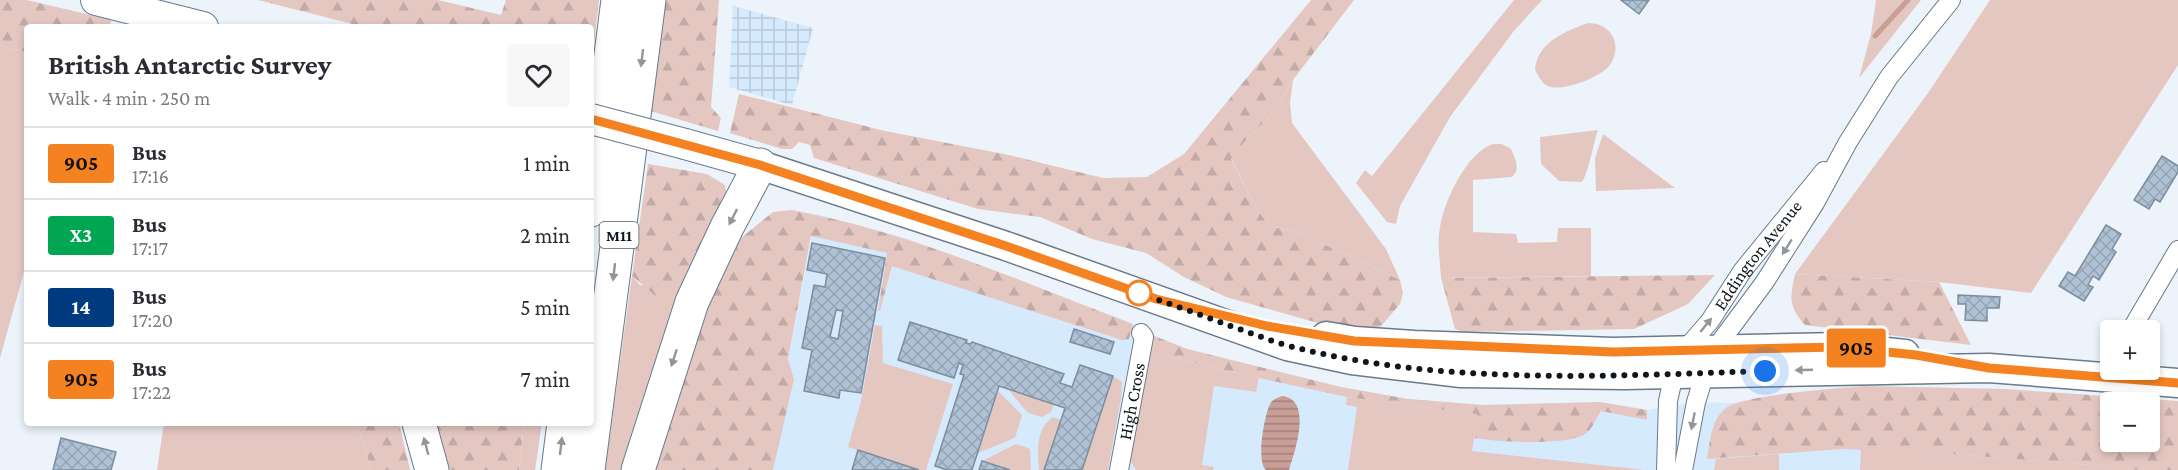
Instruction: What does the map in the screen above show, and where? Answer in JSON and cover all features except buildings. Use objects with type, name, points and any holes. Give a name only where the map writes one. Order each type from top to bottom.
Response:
[{"type":"highway","points":[[96,0],[191,24]]},
{"type":"highway","name":"M11","points":[[594,187],[618,0]]},
{"type":"highway","name":"M11","points":[[594,424],[649,0]]},
{"type":"highway","points":[[594,120],[760,165],[727,227],[692,302],[638,470]]},
{"type":"highway","points":[[420,426],[432,470]]},
{"type":"highway","points":[[558,470],[564,426]]},
{"type":"highway","name":"M11","points":[[588,470],[594,426]]},
{"type":"main road","points":[[760,165],[995,243],[1287,346],[1352,360],[1461,373],[1624,375],[1679,362],[1710,361],[2100,372]]},
{"type":"main road","points":[[2160,380],[2178,383]]},
{"type":"street","name":"Eddington Avenue","points":[[1683,470],[1696,402],[1710,361],[1764,283],[1815,203],[1848,142],[1889,77],[1951,0]]},
{"type":"street","name":"Eddington Avenue","points":[[1679,362],[1710,321],[1743,270],[1848,142]]},
{"type":"street","points":[[2136,320],[2178,250]]},
{"type":"street","name":"High Cross","points":[[1119,470],[1141,360],[1144,337],[1141,333]]},
{"type":"street","points":[[1666,470],[1668,401],[1679,362]]},
{"type":"shaded area","points":[[733,6],[813,28],[792,105],[729,87]]},
{"type":"shaded area","points":[[816,214],[908,239],[1133,324],[1152,335],[1187,349],[1341,387],[1408,399],[1483,405],[1600,402],[1647,410],[1696,402],[1738,403],[1772,396],[1865,386],[2004,389],[2100,396],[2100,452],[2160,452],[2160,400],[2178,401],[2178,470],[773,470],[782,422],[794,379],[788,359]]},
{"type":"shaded area","points":[[1282,396],[1291,399],[1297,406],[1298,439],[1289,470],[1266,470],[1261,449],[1265,419],[1271,403]]},
{"type":"green space","points":[[0,0],[27,0],[111,20],[110,24],[24,24],[24,51],[0,46]]},
{"type":"green space","points":[[258,0],[438,0],[501,15],[506,0],[599,0],[594,42],[594,24],[352,24]]},
{"type":"green space","points":[[663,0],[719,0],[711,107],[721,118],[718,131],[647,110]]},
{"type":"green space","points":[[1311,0],[1354,0],[1293,80],[1270,116],[1231,159],[1255,206],[1269,226],[1296,231],[1400,280],[1403,293],[1400,304],[1382,325],[1374,330],[1343,330],[1226,297],[1184,277],[1146,253],[1092,239],[1040,217],[978,209],[814,158],[810,145],[799,142],[792,149],[782,149],[730,133],[739,94],[885,131],[1009,155],[1103,178],[1147,177],[1184,154]]},
{"type":"green space","points":[[1514,0],[1542,0],[1513,32],[1450,117],[1400,206],[1396,224],[1387,222],[1356,183],[1365,170],[1372,176]]},
{"type":"green space","points":[[1876,0],[1921,0],[1859,78],[1871,34]]},
{"type":"green space","points":[[1990,0],[2178,0],[2178,65],[2031,293],[1939,282],[1795,274],[1928,93]]},
{"type":"green space","points":[[1588,23],[1603,27],[1613,36],[1615,50],[1610,65],[1580,83],[1561,87],[1546,85],[1535,70],[1541,52],[1562,34]]},
{"type":"green space","points":[[0,46],[24,51],[24,272],[0,358]]},
{"type":"green space","points":[[1293,80],[1290,103],[1292,123],[1386,249],[1400,280],[1296,231],[1269,226],[1255,206],[1231,158],[1270,116]]},
{"type":"green space","points":[[1598,130],[1582,182],[1559,181],[1541,164],[1540,137]]},
{"type":"green space","points":[[1603,134],[1675,188],[1596,191],[1595,158]]},
{"type":"green space","points":[[1493,144],[1502,144],[1511,149],[1516,171],[1512,177],[1473,180],[1473,232],[1516,234],[1518,243],[1557,242],[1558,228],[1591,228],[1591,276],[1441,278],[1439,233],[1446,204],[1466,167],[1483,149]]},
{"type":"green space","points":[[648,164],[707,174],[725,185],[726,192],[680,290],[671,299],[658,298],[632,276]]},
{"type":"green space","points":[[792,210],[879,231],[1007,275],[1133,324],[1129,339],[1122,340],[892,266],[880,311],[878,311],[887,253],[811,236],[788,359],[794,379],[773,470],[650,470],[710,292],[741,238],[773,212]]},
{"type":"green space","points":[[1795,274],[1939,282],[1971,345],[1805,325],[1793,307],[1792,289]]},
{"type":"green space","points":[[1715,275],[1688,304],[1634,329],[1463,332],[1455,329],[1441,278]]},
{"type":"green space","points":[[632,276],[640,285],[680,290],[625,470],[605,470]]},
{"type":"green space","points":[[875,325],[882,326],[883,363],[953,384],[926,470],[919,470],[848,447],[861,401]]},
{"type":"green space","points":[[1152,335],[1187,349],[1341,387],[1408,399],[1483,405],[1600,402],[1647,410],[1647,420],[1601,411],[1590,430],[1576,438],[1531,442],[1474,438],[1477,414],[1347,397],[1148,352]]},
{"type":"green space","points":[[1148,352],[1259,378],[1256,392],[1214,386],[1202,465],[1214,467],[1213,470],[1136,470],[1129,459]]},
{"type":"green space","points":[[1113,376],[1122,382],[1108,470],[1082,470]]},
{"type":"green space","points":[[1865,386],[2004,389],[2100,396],[2100,452],[2160,452],[2160,400],[2178,401],[2178,470],[2107,470],[2105,466],[1938,453],[1842,449],[1707,459],[1714,424],[1726,408],[1751,399],[1814,390]]},
{"type":"green space","points":[[1007,388],[1054,404],[1051,412],[1042,417],[1028,413]]},
{"type":"green space","points":[[998,391],[1022,415],[1015,438],[978,453]]},
{"type":"green space","points":[[1347,397],[1478,414],[1472,451],[1645,470],[1348,470],[1357,407],[1346,405]]},
{"type":"green space","points":[[1053,417],[1061,420],[1044,470],[1039,470],[1039,440],[1043,427]]},
{"type":"green space","points":[[164,426],[357,426],[370,470],[157,470]]},
{"type":"green space","points":[[357,426],[400,426],[410,470],[370,470]]},
{"type":"green space","points":[[434,426],[524,426],[519,470],[444,470]]},
{"type":"green space","points":[[524,426],[542,426],[535,470],[519,470]]},
{"type":"green space","points":[[1016,444],[1030,449],[1031,470],[1010,470],[982,461]]},
{"type":"green space","points":[[1861,449],[2105,466],[2107,470],[1860,470]]},
{"type":"green space","points":[[1779,454],[1779,470],[1714,470],[1716,459]]},
{"type":"waterway","points":[[1875,36],[1908,0]]},
{"type":"bus line","name":"905","points":[[594,120],[760,165],[1006,246],[1156,299],[1267,326],[1354,341],[1613,352],[1840,347],[1916,355],[1989,368],[2178,383]]},
{"type":"route","points":[[1139,293],[1287,346],[1352,360],[1415,369],[1461,373],[1624,375],[1765,371]]}]
